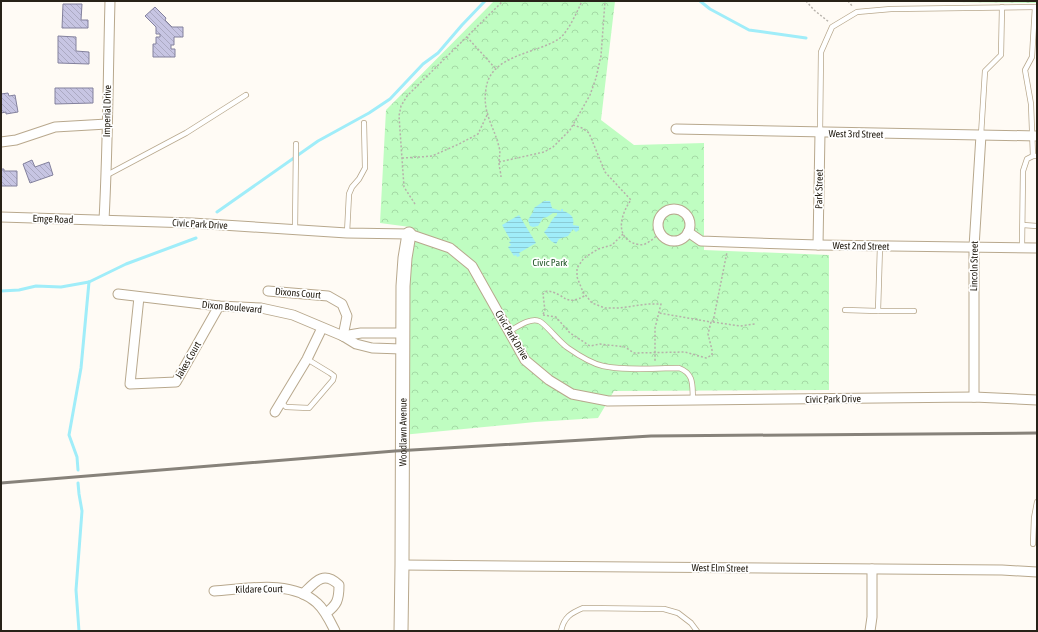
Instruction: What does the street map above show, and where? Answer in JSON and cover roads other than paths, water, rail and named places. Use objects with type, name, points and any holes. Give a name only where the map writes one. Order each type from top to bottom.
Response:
[{"type":"street","name":"Imperial Drive","points":[[104,220],[110,1]]},
{"type":"street","points":[[1,142],[16,140],[56,127],[106,124]]},
{"type":"street","name":"West 3rd Street","points":[[676,129],[1035,136]]},
{"type":"street","name":"Park Street","points":[[818,245],[820,133]]},
{"type":"street","name":"Lincoln Street","points":[[974,397],[974,247],[981,135]]},
{"type":"street","points":[[672,209],[682,211],[688,218],[688,232],[679,240],[668,240],[660,233],[658,228],[659,217],[663,213],[672,209]]},
{"type":"street","name":"Emge Road","points":[[1,217],[104,220]]},
{"type":"street","name":"Civic Park Drive","points":[[104,220],[192,223],[347,233],[409,234],[450,248],[472,266],[525,360],[549,380],[572,394],[608,402],[974,397],[1037,400]]},
{"type":"street","name":"West 2nd Street","points":[[688,232],[701,241],[818,245],[1037,248]]},
{"type":"street","name":"Woodlawn Avenue","points":[[401,631],[402,286],[409,234]]},
{"type":"street","name":"Dixons Court","points":[[268,291],[328,296],[342,304],[346,316],[343,336]]},
{"type":"street","name":"Dixon Boulevard","points":[[118,294],[218,306],[261,308],[293,315],[343,336],[356,344],[372,348],[402,349]]},
{"type":"street","name":"Jakes Court","points":[[139,296],[130,384],[176,382],[218,306]]},
{"type":"street","points":[[275,412],[307,359],[322,328]]},
{"type":"street","name":"Dixon Boulevard","points":[[343,336],[360,333],[403,334]]},
{"type":"street","name":"West Elm Street","points":[[402,565],[1002,570],[1037,572]]},
{"type":"street","points":[[870,631],[872,617],[872,569]]},
{"type":"street","points":[[303,594],[317,580],[325,578],[333,580],[339,586],[338,600],[335,606],[326,613]]},
{"type":"street","name":"Kildare Court","points":[[214,591],[274,587],[290,589],[317,602],[326,613],[335,631]]},
{"type":"lane","points":[[981,135],[985,71],[1001,55],[1002,7]]},
{"type":"lane","points":[[820,133],[821,52],[832,27],[857,12],[891,9],[1036,7],[1032,57],[1025,70],[1035,136],[1035,156],[1027,159],[1023,171],[1022,248]]},
{"type":"lane","points":[[106,175],[186,133],[246,95]]},
{"type":"lane","points":[[347,233],[349,194],[365,168],[364,123]]},
{"type":"lane","points":[[295,230],[296,144]]},
{"type":"lane","points":[[1023,225],[1037,226]]},
{"type":"lane","points":[[878,311],[880,246]]},
{"type":"lane","points":[[845,310],[914,311]]},
{"type":"lane","points":[[508,332],[534,320],[540,321],[561,344],[581,357],[602,366],[624,368],[679,368],[687,371],[690,376],[693,400]]},
{"type":"lane","points":[[281,402],[286,407],[309,408],[333,380],[334,376],[307,359]]},
{"type":"lane","points":[[1033,544],[1034,518],[1037,502]]},
{"type":"lane","points":[[562,631],[568,616],[584,608],[664,609],[678,612],[691,623],[697,631]]},
{"type":"water","points":[[544,201],[550,201],[552,208],[561,211],[561,209],[563,209],[563,211],[570,214],[573,218],[573,225],[579,226],[579,230],[576,232],[573,229],[568,236],[559,239],[556,244],[551,241],[544,232],[557,213],[553,213],[543,218],[538,226],[530,226],[528,220],[534,208]]},
{"type":"water","points":[[519,215],[536,243],[519,253],[520,256],[517,257],[516,255],[514,256],[508,247],[511,245],[509,242],[511,241],[502,225]]},
{"type":"waterway","points":[[217,212],[318,141],[369,113],[390,99],[423,64],[438,53],[485,1]]},
{"type":"waterway","points":[[700,1],[710,9],[749,30],[806,38]]},
{"type":"waterway","points":[[1,291],[19,290],[36,286],[61,287],[89,282],[126,264],[196,238]]},
{"type":"waterway","points":[[78,470],[77,457],[69,435],[81,368],[89,282]]},
{"type":"waterway","points":[[78,483],[82,511],[76,590],[79,631]]},
{"type":"railway","points":[[1,483],[395,451],[651,436],[1037,433]]},
{"type":"park label","name":"Civic Park","points":[[550,262]]}]
